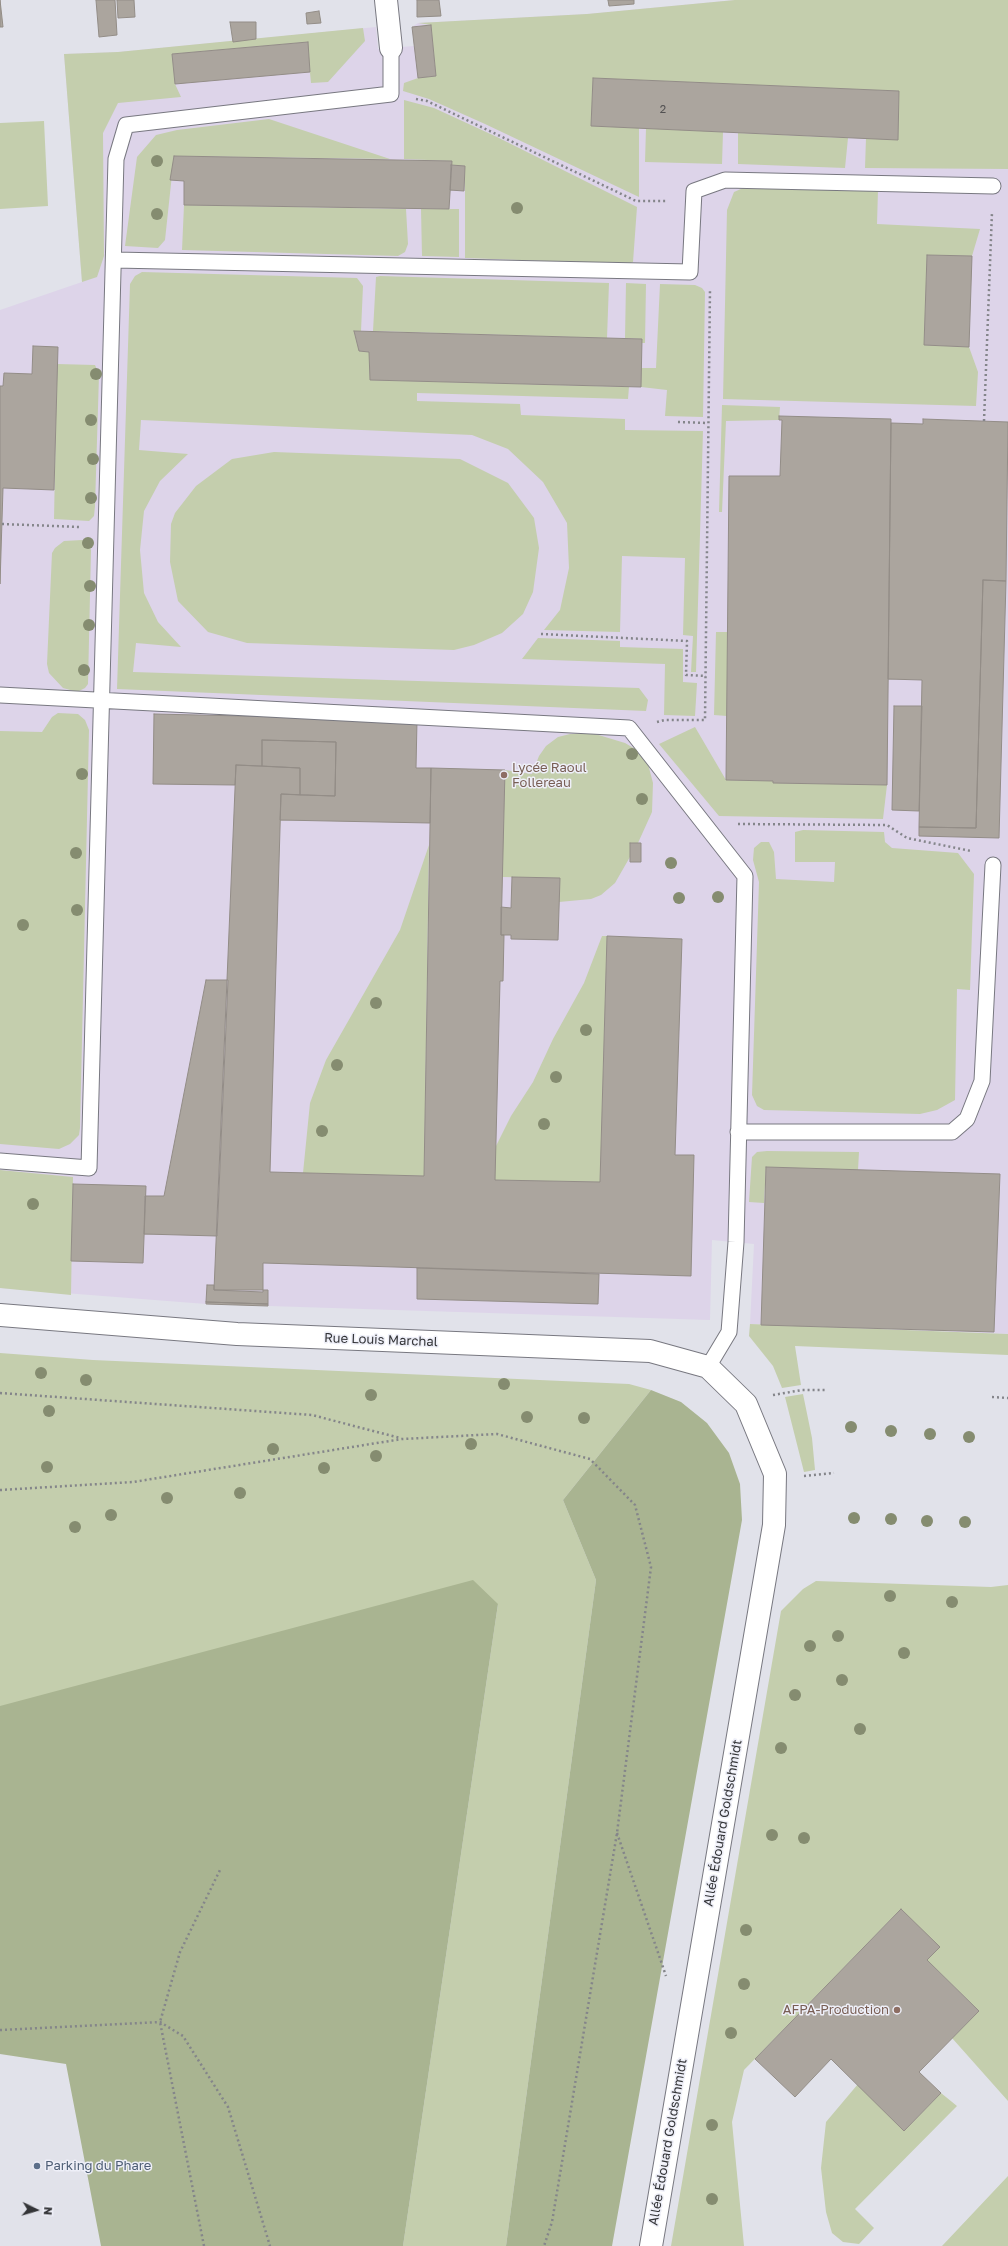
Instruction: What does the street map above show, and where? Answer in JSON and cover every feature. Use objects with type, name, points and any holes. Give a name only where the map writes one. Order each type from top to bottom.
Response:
[{"type":"street","points":[[386,0],[391,48]]},
{"type":"street","name":"Rue Louis Marchal","points":[[0,1316],[237,1334],[650,1351],[708,1368],[746,1404]]},
{"type":"street","name":"Allée Édouard Goldschmidt","points":[[651,2246],[774,1525],[775,1474],[746,1404]]},
{"type":"lane","points":[[0,1161],[89,1168],[101,699],[115,260],[116,159],[126,125],[391,94],[391,48]]},
{"type":"lane","points":[[115,260],[690,272],[694,191],[725,180],[993,186]]},
{"type":"lane","points":[[0,695],[101,699],[629,728],[745,876],[736,1242],[729,1332],[708,1368]]},
{"type":"lane","points":[[738,1132],[952,1132],[966,1119],[982,1081],[993,865]]},
{"type":"path","points":[[386,95],[427,101],[636,201],[694,201]]},
{"type":"path","points":[[984,421],[993,186]]},
{"type":"path","points":[[629,728],[665,720],[705,720],[710,285],[690,272]]},
{"type":"path","points":[[678,422],[708,423]]},
{"type":"path","points":[[2,524],[106,528]]},
{"type":"path","points":[[541,634],[687,641],[686,675],[706,676]]},
{"type":"path","points":[[715,837],[739,823],[887,825],[907,838],[987,855],[993,865]]},
{"type":"path","points":[[784,1392],[826,1390]]},
{"type":"path","points":[[0,1393],[312,1415],[402,1439]]},
{"type":"path","points":[[992,1396],[1008,1398]]},
{"type":"path","points":[[0,1490],[133,1482],[402,1439],[497,1434],[590,1459],[635,1505],[651,1567],[617,1833],[552,2222],[544,2246]]},
{"type":"path","points":[[806,1476],[834,1474]]},
{"type":"path","points":[[617,1833],[668,1983]]},
{"type":"path","points":[[204,2246],[160,2022],[180,1952],[220,1870]]},
{"type":"path","points":[[0,2030],[160,2022],[183,2036],[228,2107],[270,2246]]},
{"type":"shaded area","name":"Lycée Raoul Follereau","points":[[735,0],[1008,0],[1008,1334],[750,1324],[754,1244],[712,1240],[710,1320],[206,1304],[0,1288],[0,310],[82,282],[64,54],[118,52],[376,27],[378,49],[414,46],[412,27],[418,23],[587,14]]},
{"type":"green space","points":[[735,0],[1008,0],[1008,169],[865,168],[866,138],[898,139],[899,91],[593,78],[591,126],[639,128],[639,197],[485,124],[429,99],[403,91],[404,83],[418,78],[436,76],[431,25],[418,23],[587,14]]},
{"type":"green space","points":[[363,28],[365,41],[328,82],[311,83],[307,42],[172,54],[175,84],[181,97],[118,103],[103,133],[104,256],[97,277],[82,282],[64,54],[118,52]]},
{"type":"green space","points":[[404,100],[434,108],[497,137],[637,207],[633,262],[628,264],[465,258],[465,166],[451,165],[451,161],[404,159]]},
{"type":"green space","points":[[269,119],[390,159],[174,156],[165,240],[158,248],[125,246],[137,157],[156,135],[177,130]]},
{"type":"green space","points":[[44,121],[48,206],[0,209],[0,123]]},
{"type":"green space","points":[[646,128],[723,132],[722,164],[645,162]]},
{"type":"green space","points":[[738,133],[848,138],[845,168],[738,164]]},
{"type":"green space","points":[[750,185],[878,190],[877,224],[980,229],[972,256],[927,255],[924,345],[969,347],[978,372],[976,406],[723,399],[727,210],[734,192]]},
{"type":"green space","points":[[184,205],[406,209],[408,244],[405,252],[398,256],[182,250]]},
{"type":"green space","points":[[421,209],[459,209],[459,257],[422,256]]},
{"type":"green space","points":[[142,272],[357,278],[363,286],[361,331],[354,331],[359,351],[369,352],[370,380],[629,387],[628,399],[417,393],[417,401],[520,404],[521,415],[625,419],[625,430],[703,431],[696,672],[691,672],[693,636],[683,635],[685,558],[622,556],[620,632],[544,630],[560,610],[569,568],[567,523],[543,482],[508,449],[472,435],[141,420],[139,450],[188,454],[160,481],[144,511],[140,550],[144,593],[158,622],[181,647],[136,643],[133,672],[639,688],[648,700],[646,711],[117,689],[130,284],[135,276]]},
{"type":"green space","points":[[376,277],[609,283],[607,338],[373,331]]},
{"type":"green space","points":[[626,283],[646,284],[645,343],[641,343],[641,339],[625,338]]},
{"type":"green space","points":[[660,284],[695,285],[702,288],[705,292],[703,417],[665,416],[667,390],[641,387],[641,368],[656,368]]},
{"type":"green space","points":[[57,364],[95,365],[99,375],[95,506],[94,516],[89,521],[54,519]]},
{"type":"green space","points":[[722,405],[780,407],[779,420],[726,421],[722,512],[719,512]]},
{"type":"green space","points":[[274,452],[460,459],[508,483],[534,518],[539,548],[533,592],[523,614],[502,633],[474,645],[454,650],[247,643],[208,632],[178,601],[170,562],[171,524],[175,513],[196,486],[232,459]]},
{"type":"green space","points":[[82,540],[88,543],[91,550],[88,684],[85,688],[77,692],[63,688],[49,673],[47,664],[52,553],[55,548],[64,541]]},
{"type":"green space","points":[[716,632],[728,632],[727,716],[714,715]]},
{"type":"green space","points":[[538,638],[620,641],[620,647],[683,649],[683,682],[697,683],[695,716],[664,715],[665,664],[522,659]]},
{"type":"green space","points":[[58,713],[78,714],[85,720],[89,730],[80,1128],[79,1135],[70,1144],[59,1149],[0,1144],[0,731],[42,732],[52,717]]},
{"type":"green space","points":[[695,727],[726,780],[773,781],[774,783],[887,785],[883,819],[719,816],[659,744]]},
{"type":"green space","points":[[592,733],[625,743],[642,753],[648,764],[653,783],[652,812],[638,843],[615,883],[601,895],[591,899],[559,902],[560,878],[502,877],[505,770],[532,774],[539,756],[546,746],[558,737],[570,734]]},
{"type":"green space","points":[[803,830],[884,832],[885,842],[892,848],[958,853],[974,874],[970,990],[957,989],[955,1100],[937,1110],[920,1114],[764,1110],[757,1106],[752,1095],[759,882],[753,860],[754,848],[761,842],[769,842],[774,852],[776,879],[834,882],[835,862],[795,862],[795,832]]},
{"type":"green space","points":[[429,845],[424,1176],[303,1173],[310,1103],[326,1060],[400,930]]},
{"type":"green space","points":[[602,936],[607,936],[600,1182],[495,1180],[495,1148],[511,1116],[533,1082],[553,1039],[584,983]]},
{"type":"green space","points":[[757,1152],[859,1152],[858,1170],[766,1167],[764,1203],[749,1202],[752,1157]]},
{"type":"green space","points":[[0,1170],[73,1177],[71,1295],[0,1288]]},
{"type":"green space","points":[[750,1324],[1008,1334],[1008,1355],[795,1346],[801,1385],[782,1388],[773,1366],[749,1336]]},
{"type":"green space","points":[[0,1353],[93,1360],[629,1384],[651,1390],[563,1500],[596,1580],[506,2246],[403,2246],[498,1604],[0,1707]]},
{"type":"green space","points":[[651,1390],[681,1402],[707,1423],[729,1453],[740,1484],[742,1520],[612,2246],[506,2246],[596,1580],[563,1500]]},
{"type":"green space","points":[[803,1394],[812,1438],[815,1470],[804,1472],[785,1397]]},
{"type":"green space","points":[[473,1580],[498,1604],[403,2246],[101,2246],[66,2064],[0,2054],[0,1706]]},
{"type":"green space","points":[[816,1581],[991,1587],[1008,1585],[1008,2101],[952,2038],[979,2011],[927,1960],[939,1948],[901,1909],[744,2070],[732,2122],[744,2246],[671,2246],[781,1611],[803,1589]]},
{"type":"green space","points":[[858,2084],[904,2131],[941,2093],[957,2106],[855,2209],[874,2228],[859,2244],[843,2242],[832,2233],[826,2212],[821,2168],[826,2122]]},
{"type":"green space","points":[[1008,2176],[1008,2246],[942,2246]]},
{"type":"building","points":[[0,0],[3,27],[0,27]]},
{"type":"building","points":[[96,0],[115,0],[117,35],[99,37]]},
{"type":"building","points":[[117,0],[134,0],[135,17],[118,18]]},
{"type":"building","points":[[417,0],[439,0],[441,16],[417,17]]},
{"type":"building","points":[[608,0],[634,0],[634,4],[609,6]]},
{"type":"building","points":[[319,11],[321,23],[307,24],[306,13]]},
{"type":"building","points":[[230,22],[256,22],[256,39],[233,42]]},
{"type":"building","points":[[431,25],[436,76],[418,78],[412,27]]},
{"type":"building","points":[[308,42],[310,72],[175,84],[172,54]]},
{"type":"building","points":[[593,78],[899,91],[898,140],[591,126]]},
{"type":"building","points":[[174,156],[452,161],[449,209],[184,205],[184,181],[170,180]]},
{"type":"building","points":[[451,165],[465,166],[464,191],[450,190]]},
{"type":"building","points":[[927,255],[972,256],[969,347],[924,345]]},
{"type":"building","points":[[354,331],[642,339],[641,387],[370,380],[369,352],[359,351]]},
{"type":"building","points":[[33,346],[58,347],[54,490],[3,488],[0,584],[0,386],[3,386],[4,373],[32,374]]},
{"type":"building","points":[[779,416],[891,419],[887,785],[773,783],[773,781],[726,780],[729,476],[780,476],[782,420],[779,420]]},
{"type":"building","points":[[923,419],[1008,422],[1006,581],[983,580],[976,828],[919,827],[922,680],[888,679],[891,423],[923,424]]},
{"type":"building","points":[[983,580],[1006,581],[999,838],[919,836],[919,827],[976,828]]},
{"type":"building","points":[[894,706],[922,706],[919,811],[892,810]]},
{"type":"building","points":[[154,714],[417,720],[416,768],[431,768],[430,823],[280,820],[281,794],[335,796],[336,742],[262,740],[262,766],[236,765],[235,785],[153,784]]},
{"type":"building","points":[[262,740],[336,742],[335,796],[300,795],[300,768],[262,766]]},
{"type":"building","points":[[236,765],[300,768],[300,795],[281,794],[270,1172],[424,1176],[431,768],[505,770],[501,935],[504,935],[503,981],[500,981],[495,1180],[600,1182],[607,936],[682,939],[675,1155],[694,1155],[691,1276],[263,1263],[263,1292],[214,1290]]},
{"type":"building","points":[[630,843],[641,843],[641,862],[630,862]]},
{"type":"building","points":[[512,877],[560,878],[558,940],[511,939],[511,935],[501,935],[501,907],[511,908]]},
{"type":"building","points":[[206,980],[228,980],[217,1236],[144,1234],[145,1196],[164,1196]]},
{"type":"building","points":[[766,1167],[1000,1174],[994,1332],[761,1325]]},
{"type":"building","points":[[73,1184],[146,1186],[143,1263],[71,1261]]},
{"type":"building","points":[[417,1268],[599,1274],[598,1304],[417,1299]]},
{"type":"building","points":[[207,1285],[214,1285],[214,1290],[268,1290],[268,1304],[206,1302]]},
{"type":"building","points":[[206,1302],[268,1304],[268,1306],[206,1304]]},
{"type":"building","points":[[901,1909],[940,1947],[927,1960],[979,2011],[919,2072],[941,2093],[904,2131],[831,2059],[795,2097],[755,2059]]},
{"type":"place","name":"Lycée Raoul Follereau","points":[[504,775]]},
{"type":"place","name":"AFPA-Production","points":[[897,2010]]},
{"type":"place","name":"Parking du Phare","points":[[37,2166]]}]
